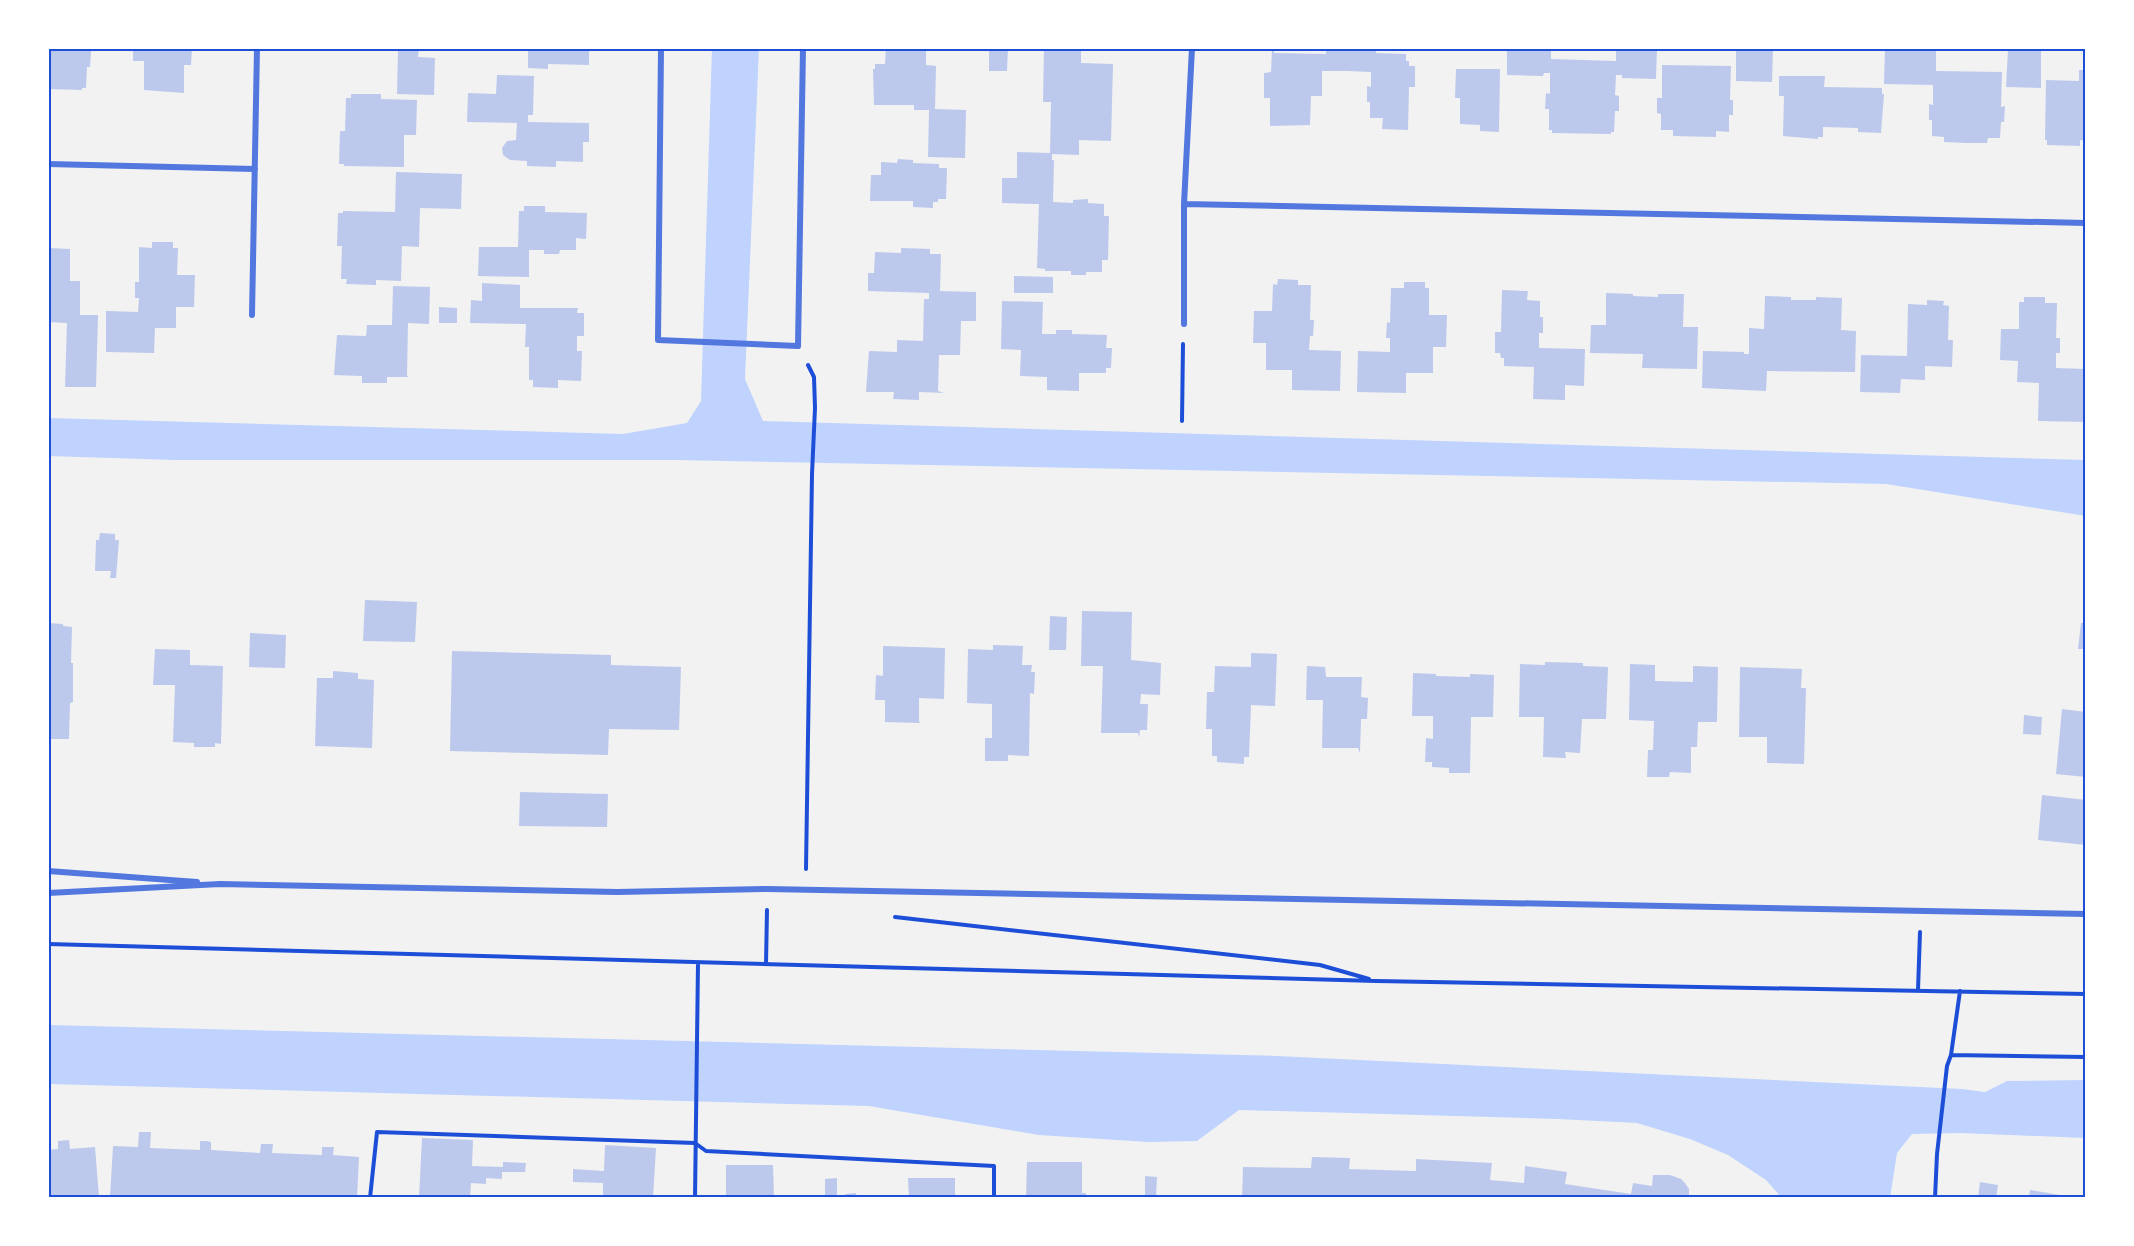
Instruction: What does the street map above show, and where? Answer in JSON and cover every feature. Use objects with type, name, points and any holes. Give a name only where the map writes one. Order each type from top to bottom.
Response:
[{"type":"street","points":[[252,315],[257,48]]},
{"type":"street","points":[[661,48],[658,340],[798,346],[803,48]]},
{"type":"street","points":[[1184,324],[1185,204],[1192,48]]},
{"type":"street","points":[[48,164],[255,169]]},
{"type":"street","points":[[1185,204],[2086,223]]},
{"type":"street","points":[[48,871],[220,884],[617,892],[767,889],[2086,914]]},
{"type":"street","points":[[48,893],[220,884]]},
{"type":"path","points":[[1182,422],[1184,324]]},
{"type":"path","points":[[798,346],[814,377],[815,408],[806,890]]},
{"type":"path","points":[[766,964],[767,889]]},
{"type":"path","points":[[893,917],[1320,965],[1376,981]]},
{"type":"path","points":[[1918,990],[1920,921]]},
{"type":"path","points":[[48,944],[1376,981],[2086,994]]},
{"type":"path","points":[[695,1198],[698,963]]},
{"type":"path","points":[[1935,1198],[1937,1154],[1947,1066],[1951,1055],[1960,991]]},
{"type":"path","points":[[1951,1055],[2086,1057]]},
{"type":"path","points":[[370,1198],[377,1132],[695,1143],[706,1151],[994,1166],[994,1198]]},
{"type":"water","points":[[712,48],[759,48],[745,379],[763,421],[2086,460],[2086,516],[1886,484],[676,460],[175,460],[48,456],[48,418],[623,434],[687,423],[701,401]]},
{"type":"water","points":[[48,1025],[1277,1056],[1962,1089],[1985,1092],[2007,1081],[2086,1080],[2086,1138],[1960,1133],[1912,1134],[1897,1153],[1890,1198],[1782,1198],[1766,1180],[1728,1155],[1690,1139],[1637,1123],[1239,1110],[1197,1141],[1148,1142],[1039,1135],[869,1106],[48,1084]]},
{"type":"building","points":[[48,48],[87,48],[87,51],[91,51],[90,67],[87,67],[86,88],[82,90],[48,89]]},
{"type":"building","points":[[133,48],[192,48],[191,65],[184,65],[184,93],[144,90],[144,61],[133,61]]},
{"type":"building","points":[[393,48],[419,48],[418,57],[435,58],[434,95],[397,94],[398,50],[393,50]]},
{"type":"building","points":[[528,48],[589,48],[589,65],[548,64],[548,69],[528,68]]},
{"type":"building","points":[[886,48],[926,48],[926,65],[936,66],[935,109],[966,110],[965,158],[928,157],[929,110],[914,110],[914,105],[874,105],[873,69],[875,69],[875,64],[885,64]]},
{"type":"building","points":[[989,48],[1008,48],[1007,71],[989,71]]},
{"type":"building","points":[[1044,48],[1081,48],[1081,63],[1113,64],[1111,141],[1079,140],[1079,155],[1052,154],[1052,160],[1054,160],[1053,202],[1073,203],[1073,200],[1088,199],[1088,203],[1104,204],[1104,216],[1109,216],[1108,260],[1102,260],[1102,272],[1071,275],[1071,271],[1045,271],[1045,269],[1037,268],[1039,204],[1002,203],[1002,178],[1017,178],[1017,152],[1050,153],[1051,102],[1043,102]]},
{"type":"building","points":[[1272,48],[1274,48],[1274,53],[1326,54],[1326,48],[1376,48],[1376,53],[1406,54],[1409,66],[1415,66],[1415,87],[1409,87],[1408,130],[1382,129],[1383,118],[1370,118],[1367,86],[1371,87],[1371,72],[1347,71],[1322,71],[1322,96],[1311,96],[1310,125],[1270,126],[1270,98],[1264,98],[1264,73],[1271,72]]},
{"type":"building","points":[[1507,48],[1551,48],[1551,59],[1616,61],[1616,48],[1657,48],[1656,79],[1622,78],[1622,75],[1616,75],[1615,95],[1619,96],[1619,111],[1615,111],[1614,132],[1611,134],[1552,133],[1552,130],[1549,130],[1549,109],[1545,109],[1546,93],[1550,94],[1550,73],[1544,73],[1543,76],[1507,75]]},
{"type":"building","points":[[1736,48],[1773,48],[1772,82],[1736,81]]},
{"type":"building","points":[[1885,48],[1936,48],[1936,71],[2002,72],[2001,107],[2005,106],[2000,138],[1988,138],[1987,143],[1966,143],[1944,142],[1944,137],[1932,136],[1929,104],[1933,105],[1933,85],[1884,84]]},
{"type":"building","points":[[2008,50],[2041,51],[2041,88],[2006,87]]},
{"type":"building","points":[[1662,65],[1731,66],[1730,100],[1733,100],[1733,115],[1729,115],[1729,132],[1716,131],[1716,137],[1673,136],[1673,130],[1661,130],[1661,114],[1657,113],[1657,98],[1662,98]]},
{"type":"building","points":[[1456,69],[1500,69],[1499,132],[1480,131],[1480,125],[1460,124],[1460,98],[1455,98]]},
{"type":"building","points":[[2079,70],[2086,70],[2086,141],[2080,140],[2080,146],[2047,145],[2047,140],[2045,140],[2046,80],[2079,81]]},
{"type":"building","points":[[497,75],[534,76],[533,115],[528,115],[528,122],[589,123],[589,142],[583,142],[583,162],[556,161],[556,167],[527,166],[527,161],[510,160],[503,155],[502,148],[507,141],[516,140],[517,123],[467,122],[468,93],[496,94]]},
{"type":"building","points":[[1779,76],[1825,76],[1824,87],[1882,88],[1882,94],[1884,94],[1881,133],[1858,132],[1858,128],[1823,127],[1823,137],[1818,137],[1818,139],[1783,136],[1784,96],[1779,96]]},
{"type":"building","points":[[351,94],[381,94],[381,99],[417,100],[416,135],[404,135],[404,167],[339,164],[340,131],[345,131],[346,98],[351,98]]},
{"type":"building","points":[[898,159],[913,160],[913,163],[939,164],[939,168],[947,168],[946,199],[933,202],[933,208],[913,207],[913,201],[870,201],[871,175],[881,175],[881,162],[897,163]]},
{"type":"building","points":[[396,172],[462,174],[461,209],[420,208],[419,247],[402,246],[401,281],[376,280],[376,285],[346,284],[347,279],[341,279],[342,246],[337,246],[338,213],[343,213],[343,211],[395,212]]},
{"type":"building","points":[[524,206],[545,206],[545,212],[587,213],[586,239],[576,238],[576,250],[560,250],[559,254],[544,254],[544,250],[529,250],[529,277],[478,276],[479,247],[518,247],[519,211],[524,211]]},
{"type":"building","points":[[152,242],[173,242],[173,248],[178,248],[177,275],[195,275],[194,307],[176,307],[176,328],[155,328],[154,353],[106,352],[106,311],[138,312],[139,298],[135,298],[135,282],[139,282],[139,247],[152,248]]},
{"type":"building","points":[[48,248],[70,249],[70,281],[80,281],[80,315],[98,315],[96,387],[65,387],[67,323],[48,322]]},
{"type":"building","points":[[901,248],[930,249],[930,254],[941,254],[940,291],[976,292],[976,321],[961,321],[960,355],[939,355],[938,391],[944,393],[919,392],[919,400],[893,399],[894,392],[866,392],[869,351],[897,352],[897,340],[923,341],[924,299],[929,299],[929,293],[868,291],[868,273],[874,273],[875,252],[901,253]]},
{"type":"building","points":[[1014,276],[1053,277],[1053,293],[1014,293]]},
{"type":"building","points":[[1278,279],[1298,280],[1298,285],[1311,285],[1310,320],[1314,320],[1309,350],[1341,351],[1340,391],[1292,390],[1292,370],[1266,370],[1266,343],[1253,343],[1254,311],[1272,311],[1273,284],[1277,285]]},
{"type":"building","points":[[1404,282],[1425,282],[1425,288],[1429,288],[1429,315],[1447,315],[1446,347],[1433,347],[1433,373],[1406,373],[1406,393],[1357,392],[1358,351],[1390,352],[1390,338],[1386,338],[1387,322],[1390,323],[1391,288],[1404,288]]},
{"type":"building","points":[[482,283],[520,285],[520,308],[578,308],[577,313],[584,313],[584,336],[577,336],[577,351],[582,351],[581,381],[558,380],[558,388],[533,387],[533,380],[529,380],[529,347],[525,347],[526,324],[470,323],[471,300],[482,301]]},
{"type":"building","points":[[393,286],[430,287],[429,324],[408,323],[408,377],[387,377],[387,383],[362,383],[362,376],[334,375],[337,335],[366,336],[367,325],[392,325]]},
{"type":"building","points":[[1502,290],[1528,291],[1527,300],[1540,301],[1543,333],[1539,333],[1539,348],[1585,349],[1584,386],[1565,385],[1565,400],[1533,399],[1534,367],[1504,366],[1504,358],[1501,358],[1500,353],[1495,353],[1495,332],[1501,332]]},
{"type":"building","points":[[1606,293],[1658,297],[1658,294],[1684,294],[1683,327],[1698,327],[1697,369],[1642,368],[1643,354],[1590,353],[1591,325],[1606,325]]},
{"type":"building","points":[[1765,296],[1791,297],[1791,300],[1816,300],[1816,297],[1842,298],[1841,330],[1856,331],[1855,372],[1767,371],[1766,391],[1702,388],[1703,351],[1749,354],[1749,328],[1764,329]]},
{"type":"building","points":[[2024,297],[2045,297],[2045,303],[2057,303],[2056,338],[2060,338],[2060,353],[2056,353],[2056,368],[2086,369],[2086,422],[2038,421],[2039,383],[2017,382],[2018,361],[2000,360],[2001,329],[2019,329],[2019,302],[2024,302]]},
{"type":"building","points":[[1927,300],[1944,301],[1943,305],[1949,306],[1948,340],[1953,340],[1952,367],[1925,366],[1925,380],[1901,379],[1900,393],[1860,392],[1861,355],[1907,356],[1908,304],[1927,305]]},
{"type":"building","points":[[1002,301],[1043,302],[1042,334],[1056,334],[1056,330],[1072,330],[1072,334],[1107,335],[1106,348],[1112,348],[1111,368],[1106,368],[1106,373],[1079,373],[1079,391],[1047,390],[1047,377],[1020,376],[1021,350],[1001,349]]},
{"type":"building","points":[[439,307],[457,308],[457,323],[439,323]]},
{"type":"building","points":[[100,533],[115,534],[115,540],[119,540],[116,578],[110,578],[111,571],[95,571],[96,540],[99,540]]},
{"type":"building","points":[[365,600],[417,602],[415,642],[363,641]]},
{"type":"building","points":[[1082,611],[1132,612],[1131,660],[1161,663],[1160,695],[1141,694],[1140,704],[1148,704],[1147,730],[1140,730],[1139,738],[1138,733],[1101,733],[1103,666],[1081,666]]},
{"type":"building","points":[[1050,616],[1067,617],[1066,650],[1049,650]]},
{"type":"building","points":[[48,623],[72,627],[73,702],[70,703],[69,739],[48,739]]},
{"type":"building","points":[[2081,623],[2086,623],[2086,649],[2078,649]]},
{"type":"building","points":[[250,633],[286,635],[285,668],[249,667]]},
{"type":"building","points":[[993,645],[1023,646],[1022,665],[1032,665],[1031,672],[1035,672],[1034,694],[1030,693],[1029,756],[1008,755],[1008,761],[985,761],[985,738],[992,738],[992,704],[967,703],[968,649],[993,650]]},
{"type":"building","points":[[883,646],[945,648],[944,699],[919,698],[920,723],[885,722],[885,700],[875,700],[876,675],[883,676]]},
{"type":"building","points":[[155,649],[190,650],[190,665],[223,666],[221,744],[215,743],[215,747],[194,747],[194,743],[173,742],[175,685],[153,685]]},
{"type":"building","points":[[452,651],[611,655],[611,665],[681,667],[679,730],[609,729],[608,755],[450,751]]},
{"type":"building","points":[[1251,653],[1277,654],[1275,706],[1251,705],[1249,757],[1244,757],[1244,764],[1217,762],[1217,756],[1212,756],[1212,729],[1206,729],[1207,692],[1214,692],[1215,666],[1251,667]]},
{"type":"building","points":[[1545,662],[1583,663],[1583,666],[1608,667],[1606,719],[1582,719],[1580,753],[1565,752],[1566,758],[1543,757],[1544,717],[1519,717],[1520,664],[1545,665]]},
{"type":"building","points":[[1630,664],[1655,665],[1655,681],[1693,682],[1693,666],[1718,667],[1717,722],[1698,722],[1697,747],[1691,747],[1691,773],[1670,772],[1669,777],[1647,777],[1648,750],[1653,750],[1654,721],[1629,720]]},
{"type":"building","points":[[1307,666],[1325,667],[1326,677],[1362,677],[1361,697],[1368,698],[1367,719],[1361,719],[1360,753],[1358,748],[1322,748],[1323,700],[1306,700]]},
{"type":"building","points":[[1740,667],[1802,669],[1801,688],[1806,688],[1804,764],[1767,763],[1767,737],[1739,737]]},
{"type":"building","points":[[333,671],[358,673],[358,679],[374,680],[372,748],[315,746],[317,678],[333,678]]},
{"type":"building","points":[[1413,673],[1470,677],[1470,674],[1494,675],[1493,717],[1471,717],[1470,773],[1449,773],[1449,768],[1432,767],[1432,762],[1425,762],[1426,738],[1433,739],[1433,716],[1412,716]]},
{"type":"building","points":[[2062,709],[2086,712],[2086,777],[2056,774]]},
{"type":"building","points":[[2024,715],[2042,717],[2041,735],[2023,734]]},
{"type":"building","points":[[520,792],[608,794],[607,827],[519,826]]},
{"type":"building","points":[[2042,795],[2086,800],[2086,845],[2038,840]]},
{"type":"building","points":[[139,1132],[151,1132],[150,1148],[200,1150],[200,1141],[206,1141],[211,1142],[211,1150],[260,1153],[261,1144],[273,1144],[272,1153],[322,1155],[322,1147],[334,1147],[333,1155],[359,1157],[357,1198],[110,1197],[113,1146],[138,1147]]},
{"type":"building","points":[[422,1138],[473,1140],[472,1166],[503,1167],[503,1162],[526,1163],[525,1172],[502,1172],[502,1179],[486,1178],[486,1184],[471,1183],[470,1198],[419,1198]]},
{"type":"building","points":[[69,1140],[70,1149],[95,1147],[99,1197],[48,1198],[48,1150],[58,1149],[58,1141]]},
{"type":"building","points":[[605,1145],[656,1148],[653,1198],[603,1198],[603,1183],[573,1182],[573,1169],[604,1171]]},
{"type":"building","points":[[1312,1157],[1350,1158],[1349,1169],[1416,1171],[1416,1159],[1492,1163],[1490,1180],[1524,1183],[1525,1166],[1567,1172],[1565,1184],[1631,1194],[1633,1183],[1652,1186],[1653,1175],[1670,1175],[1685,1183],[1689,1189],[1689,1198],[1242,1198],[1243,1167],[1311,1168]]},
{"type":"building","points":[[1027,1162],[1082,1162],[1082,1193],[1086,1193],[1086,1198],[1026,1198]]},
{"type":"building","points":[[726,1165],[773,1165],[774,1198],[726,1198]]},
{"type":"building","points":[[1145,1176],[1157,1177],[1156,1198],[1145,1198]]},
{"type":"building","points":[[837,1178],[837,1198],[825,1198],[825,1179]]},
{"type":"building","points":[[908,1178],[955,1178],[955,1198],[909,1198]]},
{"type":"building","points":[[1980,1182],[1998,1185],[1996,1198],[1978,1198]]},
{"type":"building","points":[[2030,1190],[2072,1197],[2072,1198],[2029,1198]]},
{"type":"building","points":[[856,1193],[857,1198],[845,1198],[845,1194]]}]
